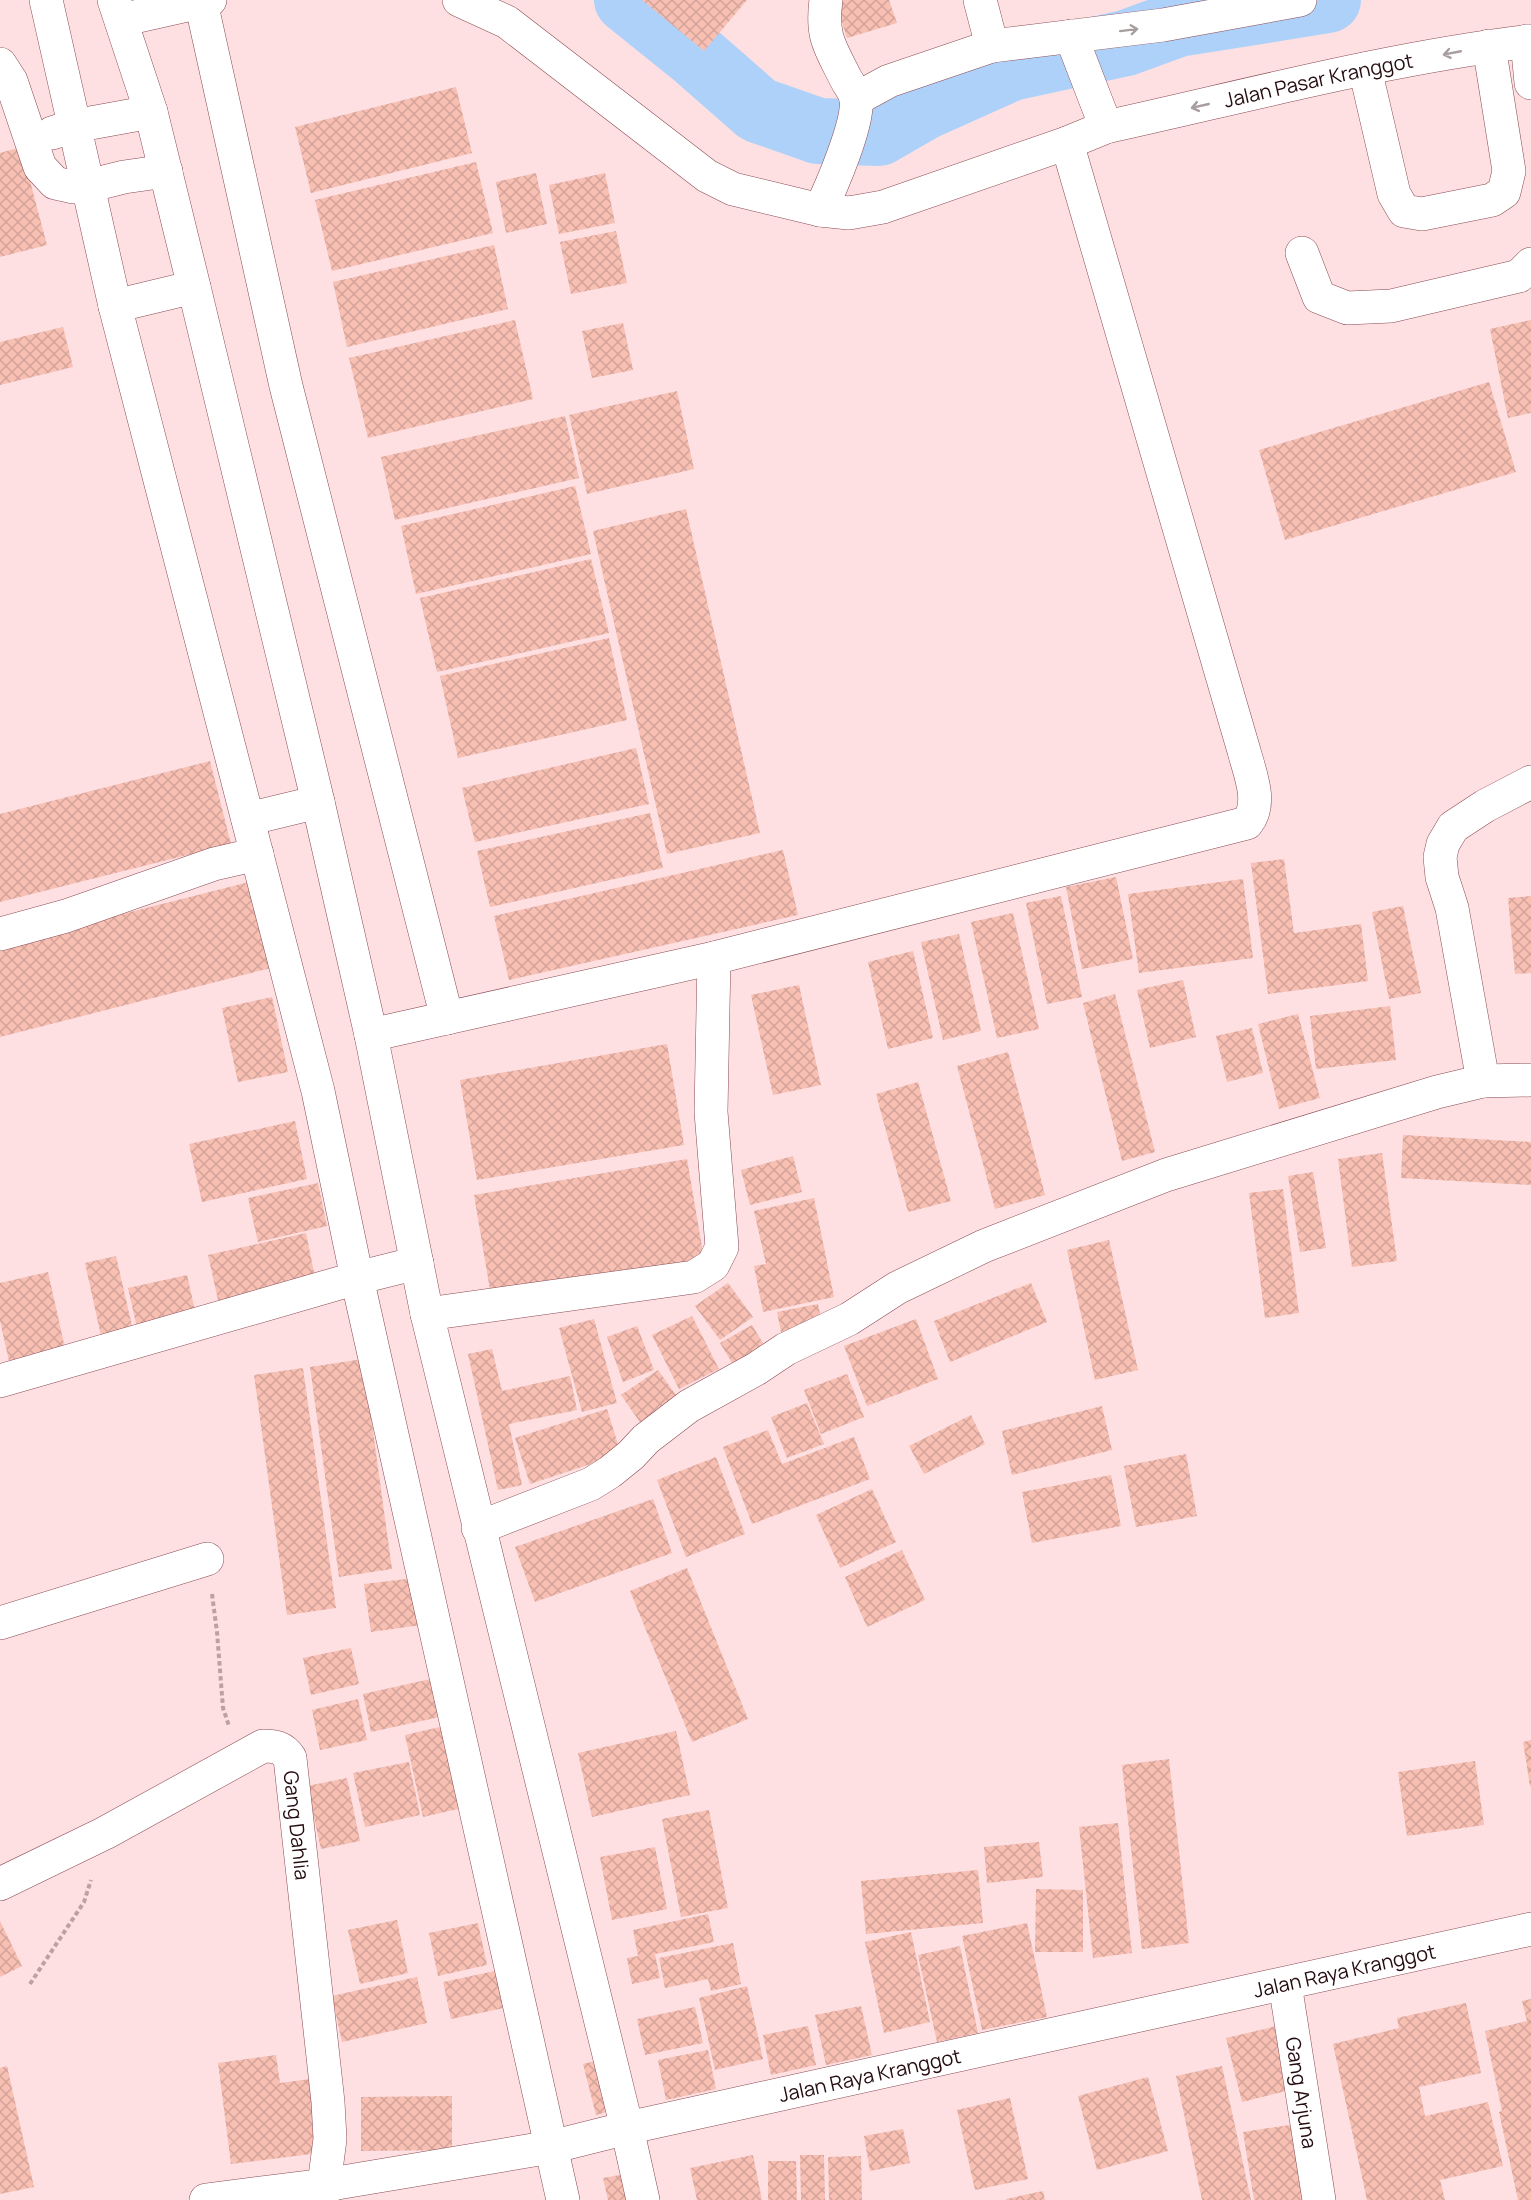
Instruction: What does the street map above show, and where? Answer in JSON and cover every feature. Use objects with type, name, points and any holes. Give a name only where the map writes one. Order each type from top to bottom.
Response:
[{"type":"street","points":[[46,0],[74,126],[102,182],[253,818],[257,854],[363,1277],[557,2146],[563,2200]]},
{"type":"street","name":"Jalan Pasar Kranggot","points":[[459,0],[507,22],[707,176],[733,189],[826,197],[849,213],[883,207],[1067,143],[1102,119],[1489,46],[1529,41]]},
{"type":"street","points":[[826,0],[824,33],[855,108]]},
{"type":"street","points":[[981,0],[992,46]]},
{"type":"street","points":[[826,197],[855,108],[889,81],[992,46],[1074,44],[1159,13],[1300,0]]},
{"type":"street","points":[[447,1018],[286,386],[206,1],[118,10],[151,112],[194,287],[310,804],[371,1035],[411,1264],[427,1314],[618,2130],[643,2200]]},
{"type":"street","points":[[1529,41],[1531,83]]},
{"type":"street","points":[[1074,44],[1102,119]]},
{"type":"street","points":[[1365,69],[1394,194],[1404,211],[1422,213],[1492,200],[1504,192],[1509,171],[1489,46]]},
{"type":"street","points":[[0,64],[11,81],[40,167],[56,183],[73,187],[166,171]]},
{"type":"street","points":[[31,140],[74,126],[151,112]]},
{"type":"street","points":[[371,1035],[714,958],[1247,823],[1254,815],[1255,792],[1244,751],[1067,143]]},
{"type":"street","points":[[1302,253],[1319,297],[1347,308],[1391,306],[1519,276],[1531,264]]},
{"type":"street","points":[[130,302],[194,287]]},
{"type":"street","points":[[1483,1081],[1452,908],[1442,878],[1440,857],[1443,844],[1453,827],[1485,806],[1531,782]]},
{"type":"street","points":[[253,818],[310,804]]},
{"type":"street","points":[[0,934],[66,916],[214,864],[257,854]]},
{"type":"street","points":[[427,1314],[694,1277],[713,1265],[722,1247],[711,1112],[714,958]]},
{"type":"street","points":[[478,1528],[591,1484],[610,1472],[646,1439],[689,1406],[756,1369],[786,1348],[849,1318],[897,1288],[984,1246],[1166,1174],[1437,1092],[1483,1081],[1531,1080]]},
{"type":"street","points":[[0,1381],[411,1264]]},
{"type":"street","points":[[0,1623],[207,1559]]},
{"type":"street","name":"Gang Dahlia","points":[[0,1884],[105,1833],[263,1746],[276,1746],[286,1751],[290,1758],[328,2102],[330,2139],[324,2192]]},
{"type":"street","name":"Jalan Raya Kranggot","points":[[206,2200],[324,2192],[557,2146],[618,2130],[1285,1984],[1412,1953],[1531,1929]]},
{"type":"street","name":"Gang Arjuna","points":[[1285,1984],[1319,2200]]},
{"type":"path","points":[[207,1559],[217,1632],[223,1708],[232,1736],[253,1752]]},
{"type":"path","points":[[30,1984],[84,1902],[105,1833]]},
{"type":"building","points":[[642,0],[747,0],[704,51]]},
{"type":"building","points":[[835,0],[889,0],[897,23],[847,38]]},
{"type":"building","points":[[456,87],[472,153],[311,193],[295,127]]},
{"type":"building","points":[[21,147],[47,245],[0,257],[0,153]]},
{"type":"building","points":[[476,162],[493,233],[332,271],[315,200]]},
{"type":"building","points":[[536,173],[547,224],[506,233],[496,182]]},
{"type":"building","points":[[605,173],[615,223],[559,234],[549,185]]},
{"type":"building","points":[[616,231],[627,283],[571,294],[560,242]]},
{"type":"building","points":[[494,245],[508,309],[347,347],[333,282]]},
{"type":"building","points":[[515,320],[533,399],[368,438],[349,358]]},
{"type":"building","points":[[1531,320],[1531,413],[1508,418],[1490,329]]},
{"type":"building","points":[[623,323],[633,370],[592,378],[582,331]]},
{"type":"building","points":[[63,327],[73,367],[0,385],[0,342]]},
{"type":"building","points":[[1489,382],[1516,472],[1285,540],[1259,450]]},
{"type":"building","points":[[677,391],[694,469],[587,494],[569,415]]},
{"type":"building","points":[[565,416],[579,478],[395,520],[381,457]]},
{"type":"building","points":[[575,486],[591,554],[416,594],[401,526]]},
{"type":"building","points":[[686,509],[760,833],[667,854],[593,531]]},
{"type":"building","points":[[591,559],[609,633],[437,672],[420,598]]},
{"type":"building","points":[[609,638],[627,720],[458,758],[440,676]]},
{"type":"building","points":[[636,748],[649,804],[475,842],[462,788]]},
{"type":"building","points":[[210,761],[231,844],[0,902],[0,814]]},
{"type":"building","points":[[650,813],[663,868],[490,907],[477,851]]},
{"type":"building","points":[[783,850],[798,915],[509,980],[494,916]]},
{"type":"building","points":[[1284,859],[1294,933],[1361,924],[1368,981],[1268,994],[1251,863]]},
{"type":"building","points":[[1116,877],[1133,959],[1082,969],[1066,887]]},
{"type":"building","points":[[1243,879],[1253,958],[1139,973],[1128,894]]},
{"type":"building","points":[[253,881],[275,967],[0,1037],[0,945]]},
{"type":"building","points":[[1061,896],[1082,997],[1047,1004],[1026,903]]},
{"type":"building","points":[[1531,896],[1531,973],[1515,974],[1508,898]]},
{"type":"building","points":[[1403,906],[1421,993],[1389,999],[1372,912]]},
{"type":"building","points":[[1013,913],[1039,1029],[997,1038],[971,922]]},
{"type":"building","points":[[959,934],[981,1031],[943,1040],[921,942]]},
{"type":"building","points":[[913,951],[933,1038],[888,1049],[868,962]]},
{"type":"building","points":[[1183,980],[1196,1037],[1150,1048],[1137,990]]},
{"type":"building","points":[[799,985],[821,1085],[773,1095],[751,995]]},
{"type":"building","points":[[1115,994],[1155,1152],[1122,1161],[1083,1003]]},
{"type":"building","points":[[272,997],[288,1072],[238,1082],[222,1008]]},
{"type":"building","points":[[1390,1006],[1396,1060],[1316,1069],[1310,1016]]},
{"type":"building","points":[[1298,1014],[1320,1098],[1279,1109],[1258,1024]]},
{"type":"building","points":[[1252,1028],[1263,1073],[1227,1082],[1216,1036]]},
{"type":"building","points":[[667,1044],[684,1145],[477,1180],[460,1080]]},
{"type":"building","points":[[1008,1052],[1045,1195],[995,1209],[957,1066]]},
{"type":"building","points":[[918,1082],[951,1201],[908,1212],[876,1094]]},
{"type":"building","points":[[295,1121],[307,1179],[202,1202],[189,1144]]},
{"type":"building","points":[[1403,1135],[1531,1142],[1531,1185],[1401,1178]]},
{"type":"building","points":[[1382,1153],[1397,1261],[1352,1267],[1338,1159]]},
{"type":"building","points":[[793,1156],[802,1192],[750,1205],[741,1170]]},
{"type":"building","points":[[687,1159],[704,1259],[491,1296],[474,1195]]},
{"type":"building","points":[[1313,1172],[1326,1248],[1300,1252],[1288,1176]]},
{"type":"building","points":[[318,1183],[327,1226],[258,1242],[248,1198]]},
{"type":"building","points":[[1283,1189],[1299,1313],[1265,1318],[1249,1193]]},
{"type":"building","points":[[814,1198],[834,1297],[763,1312],[754,1266],[766,1264],[754,1211]]},
{"type":"building","points":[[306,1233],[317,1287],[220,1309],[208,1255]]},
{"type":"building","points":[[1109,1240],[1138,1370],[1095,1380],[1067,1250]]},
{"type":"building","points":[[116,1256],[135,1339],[103,1345],[85,1263]]},
{"type":"building","points":[[48,1272],[67,1357],[11,1370],[0,1321],[0,1283]]},
{"type":"building","points":[[187,1275],[196,1315],[137,1328],[128,1288]]},
{"type":"building","points":[[728,1283],[753,1317],[720,1340],[695,1306]]},
{"type":"building","points":[[1031,1283],[1047,1322],[950,1362],[934,1321]]},
{"type":"building","points":[[818,1304],[823,1328],[782,1337],[777,1312]]},
{"type":"building","points":[[692,1316],[719,1369],[679,1389],[652,1335]]},
{"type":"building","points":[[594,1319],[617,1403],[582,1412],[559,1328]]},
{"type":"building","points":[[916,1319],[938,1379],[867,1406],[844,1346]]},
{"type":"building","points":[[752,1325],[769,1353],[737,1371],[720,1343]]},
{"type":"building","points":[[637,1326],[654,1370],[623,1382],[607,1337]]},
{"type":"building","points":[[492,1349],[502,1391],[570,1376],[577,1410],[509,1424],[522,1485],[498,1490],[468,1354]]},
{"type":"building","points":[[363,1359],[392,1569],[339,1577],[310,1367]]},
{"type":"building","points":[[303,1368],[336,1608],[287,1615],[254,1375]]},
{"type":"building","points":[[658,1370],[681,1402],[644,1428],[621,1395]]},
{"type":"building","points":[[847,1374],[864,1417],[821,1434],[804,1390]]},
{"type":"building","points":[[807,1403],[824,1444],[787,1458],[771,1417]]},
{"type":"building","points":[[1102,1406],[1112,1450],[1012,1475],[1002,1431]]},
{"type":"building","points":[[607,1409],[621,1454],[530,1484],[515,1438]]},
{"type":"building","points":[[971,1415],[985,1444],[924,1474],[909,1446]]},
{"type":"building","points":[[768,1430],[782,1464],[854,1437],[870,1479],[752,1524],[723,1447]]},
{"type":"building","points":[[1186,1454],[1197,1516],[1136,1527],[1124,1466]]},
{"type":"building","points":[[716,1457],[745,1534],[686,1557],[657,1480]]},
{"type":"building","points":[[1111,1475],[1121,1526],[1032,1543],[1022,1492]]},
{"type":"building","points":[[872,1489],[896,1542],[840,1568],[816,1515]]},
{"type":"building","points":[[653,1499],[672,1553],[535,1602],[515,1547]]},
{"type":"building","points":[[902,1550],[925,1600],[867,1627],[845,1577]]},
{"type":"building","points":[[687,1568],[748,1719],[692,1742],[630,1591]]},
{"type":"building","points":[[415,1578],[421,1625],[371,1632],[364,1584]]},
{"type":"building","points":[[351,1648],[359,1684],[311,1695],[303,1658]]},
{"type":"building","points":[[435,1678],[444,1716],[371,1732],[363,1694]]},
{"type":"building","points":[[358,1699],[367,1740],[320,1750],[312,1710]]},
{"type":"building","points":[[444,1726],[462,1808],[423,1817],[405,1735]]},
{"type":"building","points":[[676,1731],[690,1795],[592,1817],[578,1753]]},
{"type":"building","points":[[1531,1740],[1531,1786],[1530,1786],[1523,1742]]},
{"type":"building","points":[[1169,1759],[1189,1943],[1142,1949],[1122,1765]]},
{"type":"building","points":[[1475,1761],[1484,1825],[1407,1836],[1398,1772]]},
{"type":"building","points":[[409,1762],[420,1815],[365,1827],[353,1773]]},
{"type":"building","points":[[347,1778],[360,1841],[321,1849],[307,1786]]},
{"type":"building","points":[[709,1810],[728,1908],[681,1917],[662,1819]]},
{"type":"building","points":[[1118,1823],[1132,1953],[1093,1958],[1079,1827]]},
{"type":"building","points":[[1039,1842],[1043,1877],[987,1883],[984,1847]]},
{"type":"building","points":[[655,1847],[667,1909],[612,1920],[600,1857]]},
{"type":"building","points":[[978,1870],[983,1923],[866,1934],[861,1881]]},
{"type":"building","points":[[1036,1889],[1083,1890],[1083,1952],[1035,1952]]},
{"type":"building","points":[[708,1914],[714,1942],[655,1954],[660,1978],[632,1984],[627,1958],[638,1956],[633,1930]]},
{"type":"building","points":[[397,1920],[408,1973],[360,1984],[348,1930]]},
{"type":"building","points":[[0,1921],[22,1966],[0,1977]]},
{"type":"building","points":[[478,1923],[487,1965],[438,1976],[429,1933]]},
{"type":"building","points":[[1027,1923],[1047,2017],[982,2030],[962,1936]]},
{"type":"building","points":[[911,1932],[930,2022],[884,2033],[865,1942]]},
{"type":"building","points":[[733,1943],[741,1984],[711,1991],[708,1979],[665,1988],[659,1958]]},
{"type":"building","points":[[960,1946],[978,2033],[937,2042],[918,1955]]},
{"type":"building","points":[[495,1971],[504,2008],[451,2019],[443,1982]]},
{"type":"building","points":[[417,1977],[427,2023],[342,2042],[332,1996]]},
{"type":"building","points":[[747,1986],[763,2059],[715,2070],[699,1998]]},
{"type":"building","points":[[1531,1999],[1531,2200],[1518,2200],[1485,2031],[1527,2021],[1522,2001]]},
{"type":"building","points":[[1466,2003],[1481,2073],[1419,2087],[1425,2116],[1488,2102],[1503,2166],[1440,2180],[1445,2200],[1367,2200],[1333,2044],[1399,2028],[1397,2018]]},
{"type":"building","points":[[861,2006],[872,2055],[826,2065],[815,2015]]},
{"type":"building","points":[[695,2007],[703,2043],[645,2055],[637,2019]]},
{"type":"building","points":[[1281,2025],[1298,2088],[1242,2102],[1226,2038]]},
{"type":"building","points":[[808,2026],[816,2065],[771,2075],[763,2035]]},
{"type":"building","points":[[708,2050],[716,2089],[666,2100],[658,2060]]},
{"type":"building","points":[[276,2055],[280,2083],[318,2078],[327,2152],[231,2164],[218,2063]]},
{"type":"building","points":[[604,2059],[617,2109],[596,2115],[583,2064]]},
{"type":"building","points":[[7,2066],[34,2187],[0,2194],[0,2068]]},
{"type":"building","points":[[1222,2066],[1251,2200],[1202,2200],[1176,2076]]},
{"type":"building","points":[[1148,2077],[1168,2151],[1097,2170],[1078,2096]]},
{"type":"building","points":[[452,2096],[452,2150],[361,2151],[361,2097]]},
{"type":"building","points":[[1010,2098],[1028,2179],[975,2190],[957,2110]]},
{"type":"building","points":[[1302,2123],[1314,2200],[1254,2200],[1243,2132]]},
{"type":"building","points":[[903,2129],[910,2163],[870,2171],[864,2136]]},
{"type":"building","points":[[753,2155],[762,2200],[697,2200],[690,2168]]},
{"type":"building","points":[[800,2155],[824,2155],[825,2200],[801,2200]]},
{"type":"building","points":[[861,2156],[862,2200],[829,2200],[828,2157]]},
{"type":"building","points":[[768,2161],[796,2161],[797,2200],[768,2200]]},
{"type":"building","points":[[625,2174],[631,2200],[608,2200],[603,2178]]},
{"type":"building","points":[[1043,2191],[1045,2200],[1006,2200],[1006,2199]]},
{"type":"waterway","points":[[627,0],[693,53],[758,110],[818,131],[879,133],[926,106],[1011,68],[1126,43],[1178,24],[1328,0]]}]
